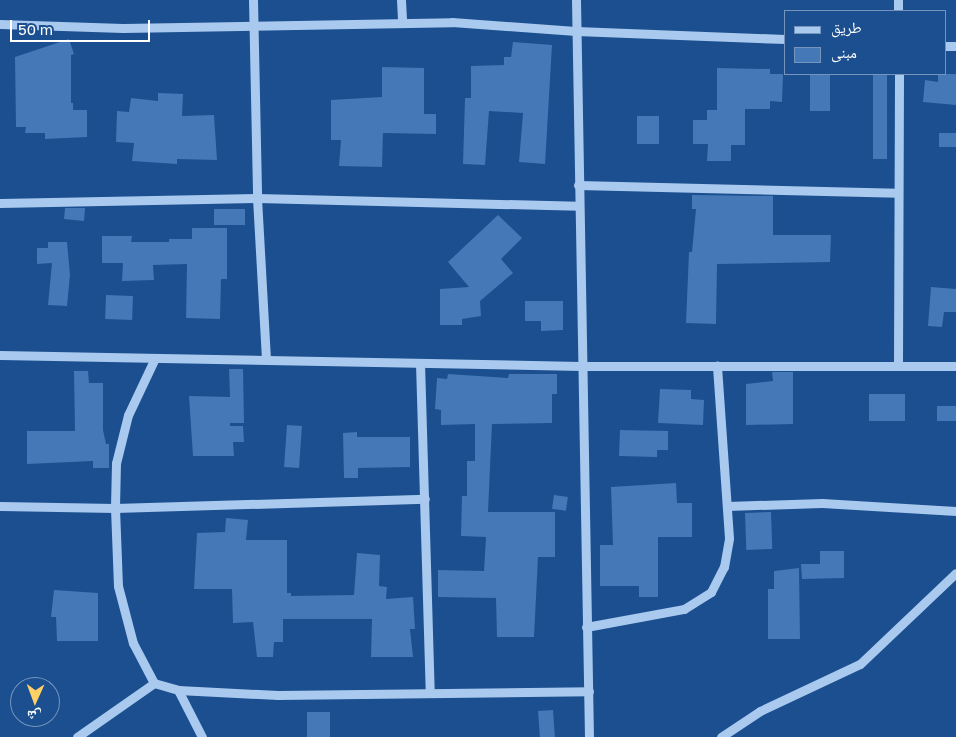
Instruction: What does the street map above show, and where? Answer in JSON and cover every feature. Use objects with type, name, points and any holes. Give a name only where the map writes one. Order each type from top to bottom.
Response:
[{"type":"street","points":[[253,0],[256,198],[266,360]]},
{"type":"street","points":[[401,0],[402,22]]},
{"type":"street","points":[[576,0],[578,206],[589,737]]},
{"type":"street","points":[[0,24],[123,28],[253,28],[402,22],[510,25],[576,31],[784,39]]},
{"type":"street","points":[[898,364],[897,193],[899,75]]},
{"type":"street","points":[[578,185],[897,193]]},
{"type":"street","points":[[0,203],[256,198],[578,206]]},
{"type":"street","points":[[0,355],[581,366],[898,364],[956,366]]},
{"type":"street","points":[[155,358],[126,424],[116,463],[115,508],[118,586],[133,643],[154,683],[178,690],[278,696],[589,691]]},
{"type":"street","points":[[420,363],[430,693]]},
{"type":"street","points":[[586,626],[684,610],[711,592],[724,567],[728,538],[727,506],[717,365]]},
{"type":"street","points":[[0,506],[115,508],[425,499]]},
{"type":"street","points":[[727,506],[822,503],[956,511]]},
{"type":"street","points":[[721,737],[760,711],[860,664],[956,573]]},
{"type":"street","points":[[77,737],[154,683]]},
{"type":"street","points":[[178,690],[202,737]]},
{"type":"building","points":[[69,39],[74,54],[71,55],[71,103],[73,103],[73,110],[87,110],[87,137],[45,139],[45,133],[25,133],[26,127],[16,127],[15,57]]},
{"type":"building","points":[[513,42],[552,45],[545,164],[519,162],[523,113],[489,111],[485,165],[463,164],[465,98],[471,98],[471,66],[504,65],[504,57],[511,57]]},
{"type":"building","points":[[382,67],[424,68],[424,114],[436,114],[436,134],[383,133],[382,167],[339,166],[341,140],[331,140],[331,100],[382,97]]},
{"type":"building","points":[[717,68],[770,69],[770,74],[783,74],[782,102],[770,101],[770,109],[745,109],[745,145],[731,145],[731,161],[707,161],[708,144],[693,144],[693,120],[707,120],[707,110],[717,110]]},
{"type":"building","points":[[956,74],[956,105],[923,102],[925,80],[938,82],[938,75]]},
{"type":"building","points":[[810,75],[830,75],[830,111],[810,111]]},
{"type":"building","points":[[873,75],[887,75],[887,159],[873,159]]},
{"type":"building","points":[[158,93],[183,94],[182,116],[214,115],[217,160],[177,159],[177,164],[132,161],[134,143],[116,142],[117,111],[129,112],[131,98],[158,101]]},
{"type":"building","points":[[637,116],[659,116],[659,144],[637,144]]},
{"type":"building","points":[[939,133],[956,133],[956,147],[939,147]]},
{"type":"building","points":[[692,195],[773,196],[773,235],[831,235],[830,262],[717,264],[716,324],[686,323],[689,252],[692,252],[696,209],[692,209]]},
{"type":"building","points":[[65,208],[85,208],[84,221],[64,219]]},
{"type":"building","points":[[214,209],[245,209],[245,225],[214,225]]},
{"type":"building","points":[[498,215],[522,238],[501,259],[513,273],[480,301],[481,316],[462,319],[462,325],[440,325],[440,289],[469,287],[448,262]]},
{"type":"building","points":[[192,228],[227,228],[227,279],[221,279],[220,319],[186,318],[187,264],[153,265],[154,280],[122,281],[123,263],[102,263],[102,236],[132,236],[131,242],[169,242],[169,239],[192,239]]},
{"type":"building","points":[[48,242],[67,242],[70,275],[67,306],[48,305],[52,263],[37,264],[37,248],[48,248]]},
{"type":"building","points":[[931,287],[956,289],[956,312],[944,312],[942,327],[928,326]]},
{"type":"building","points":[[106,295],[133,296],[132,320],[105,319]]},
{"type":"building","points":[[525,301],[563,301],[563,330],[541,331],[541,321],[525,321]]},
{"type":"building","points":[[229,369],[243,369],[244,423],[230,423],[230,426],[243,426],[244,442],[233,442],[234,456],[193,456],[189,396],[230,397]]},
{"type":"building","points":[[74,371],[88,371],[89,383],[103,383],[103,430],[106,444],[109,444],[109,468],[93,468],[93,461],[27,464],[27,431],[75,431]]},
{"type":"building","points":[[772,372],[793,372],[793,424],[746,425],[746,384],[773,381]]},
{"type":"building","points":[[448,374],[508,378],[509,374],[557,374],[557,394],[552,394],[552,423],[492,424],[488,512],[555,512],[555,557],[538,557],[534,637],[497,637],[496,598],[438,597],[438,570],[484,571],[486,537],[461,536],[462,496],[467,496],[467,461],[475,461],[475,424],[441,425],[441,410],[435,409],[437,378],[447,379]]},
{"type":"building","points":[[660,389],[691,390],[691,399],[704,400],[703,425],[658,423]]},
{"type":"building","points":[[869,394],[905,394],[905,421],[869,421]]},
{"type":"building","points":[[937,406],[956,406],[956,421],[937,421]]},
{"type":"building","points":[[287,425],[302,426],[299,468],[284,467]]},
{"type":"building","points":[[620,430],[668,431],[668,450],[657,450],[657,457],[619,456]]},
{"type":"building","points":[[357,432],[357,437],[410,437],[410,467],[358,468],[358,478],[344,478],[343,433]]},
{"type":"building","points":[[676,483],[677,503],[692,503],[692,537],[658,537],[658,597],[639,597],[639,586],[600,586],[600,545],[613,545],[611,487]]},
{"type":"building","points":[[554,495],[568,497],[566,511],[552,509]]},
{"type":"building","points":[[771,512],[772,549],[746,550],[745,513]]},
{"type":"building","points":[[226,518],[248,520],[246,540],[287,540],[287,593],[291,593],[291,596],[354,595],[357,553],[380,555],[379,586],[387,587],[386,599],[413,597],[415,629],[410,629],[413,657],[371,657],[372,619],[283,619],[283,642],[274,642],[273,657],[257,657],[253,622],[233,623],[232,589],[194,589],[197,533],[225,532]]},
{"type":"building","points":[[820,551],[844,551],[844,578],[802,579],[801,564],[820,564]]},
{"type":"building","points":[[799,568],[800,639],[768,639],[768,589],[774,589],[774,571]]},
{"type":"building","points":[[54,590],[98,593],[98,641],[57,641],[56,617],[51,617]]},
{"type":"building","points":[[553,710],[555,737],[540,737],[538,711]]},
{"type":"building","points":[[307,712],[330,712],[330,737],[307,737]]}]
